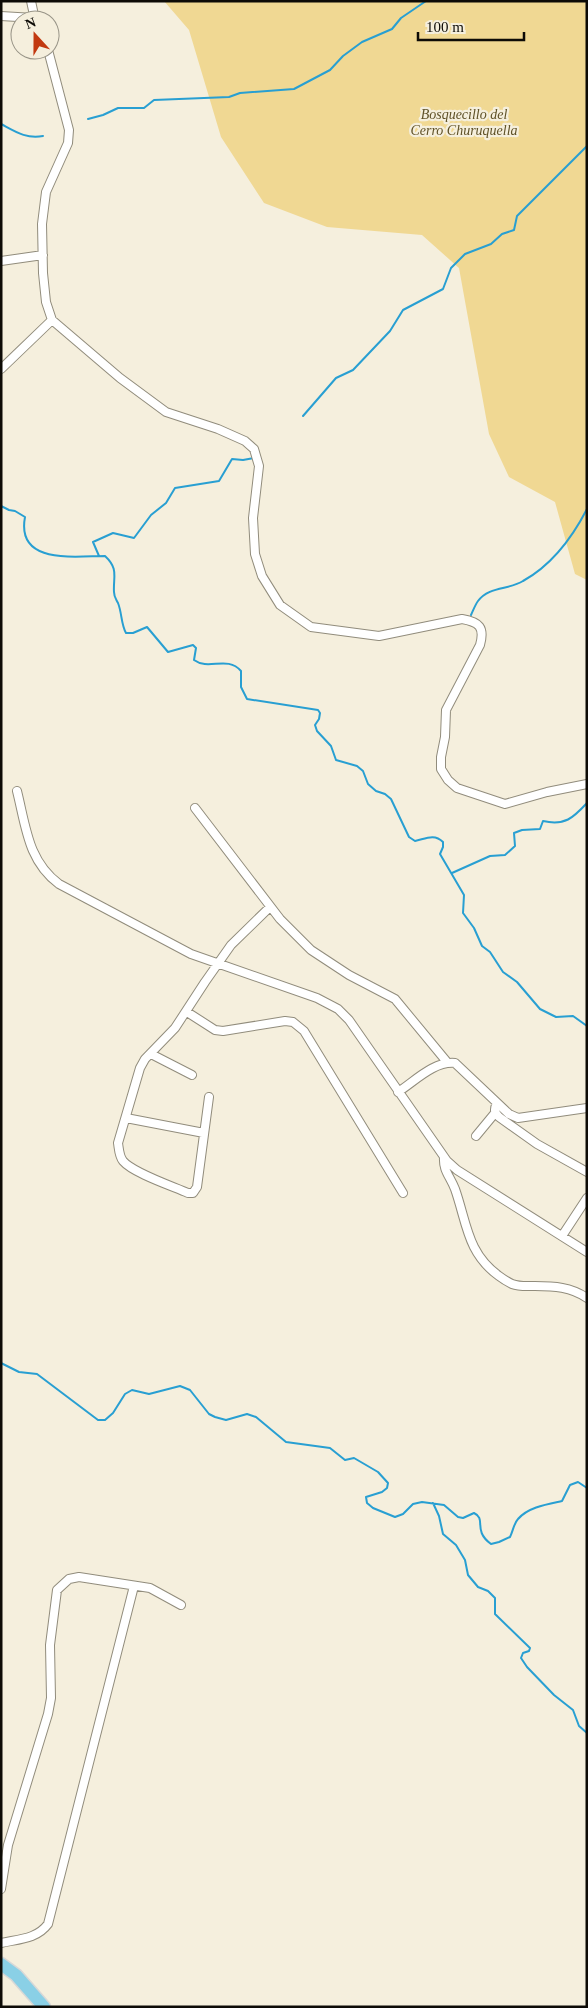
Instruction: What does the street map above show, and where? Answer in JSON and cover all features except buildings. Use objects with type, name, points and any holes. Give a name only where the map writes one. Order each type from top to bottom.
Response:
[{"type":"main road","points":[[1,1964],[16,1975],[44,2007]]},
{"type":"main road","points":[[1,1975],[11,1982],[34,2007]]},
{"type":"street","points":[[51,60],[69,130],[68,143],[46,192],[42,224],[43,273],[46,302],[52,320],[120,378],[166,412],[218,429],[245,441],[254,449],[259,466],[253,518],[255,554],[262,576],[280,605],[311,626],[379,636],[462,619],[474,621],[480,627],[483,636],[480,645],[446,710],[441,769],[448,780],[457,788],[505,804],[547,792],[587,784]]},
{"type":"street","points":[[1,261],[43,255]]},
{"type":"street","points":[[2,366],[52,320]]},
{"type":"street","points":[[17,791],[31,845],[40,865],[48,876],[59,884],[191,954],[317,998],[338,1009],[349,1020],[444,1157],[457,1170],[587,1252]]},
{"type":"street","points":[[195,808],[270,907],[311,950],[349,975],[395,1000],[447,1062]]},
{"type":"street","points":[[209,1097],[197,1187],[193,1193],[188,1193],[133,1169],[123,1161],[118,1142],[140,1068],[187,1012],[231,945],[270,907]]},
{"type":"street","points":[[187,1012],[214,1030],[223,1032],[285,1021],[293,1022],[304,1031],[404,1192]]},
{"type":"street","points":[[151,1054],[192,1075]]},
{"type":"street","points":[[398,1092],[435,1067],[447,1062],[455,1063],[509,1114],[518,1118],[587,1108]]},
{"type":"street","points":[[497,1103],[496,1113],[536,1144],[587,1172]]},
{"type":"street","points":[[476,1136],[496,1113]]},
{"type":"street","points":[[126,1118],[204,1133]]},
{"type":"street","points":[[444,1157],[446,1175],[454,1187],[475,1251],[490,1269],[510,1283],[522,1287],[557,1286],[572,1290],[587,1298]]},
{"type":"street","points":[[562,1236],[587,1198]]},
{"type":"street","points":[[1,1889],[8,1845],[48,1714],[51,1698],[50,1645],[57,1590],[69,1579],[79,1577],[150,1588],[181,1605]]},
{"type":"street","points":[[1,1943],[34,1936],[48,1924],[134,1586]]},
{"type":"green space","name":"Bosquecillo del Cerro Churuquella","points":[[164,1],[587,1],[587,580],[575,574],[555,502],[509,477],[489,434],[459,268],[422,235],[327,227],[264,203],[221,137],[189,30]]},
{"type":"waterway","points":[[88,119],[118,108],[144,108],[154,100],[229,97],[240,93],[294,89],[330,70],[343,56],[362,42],[392,29],[401,18],[426,1]]},
{"type":"waterway","points":[[1,124],[26,136],[43,136]]},
{"type":"waterway","points":[[303,416],[336,378],[353,370],[390,331],[403,310],[443,289],[451,268],[465,254],[491,244],[502,234],[514,230],[517,216],[587,146]]},
{"type":"waterway","points":[[99,556],[93,542],[113,533],[134,538],[151,515],[166,503],[175,488],[219,481],[232,459],[254,458]]},
{"type":"waterway","points":[[1,506],[25,517],[25,532],[29,543],[38,550],[64,556],[105,556],[114,569],[114,595],[126,633],[133,633],[147,627],[168,652],[193,645],[196,648],[194,660],[200,663],[224,663],[236,666],[241,671],[241,687],[247,699],[318,710],[320,713],[319,719],[315,725],[317,731],[331,746],[336,760],[357,766],[363,771],[368,784],[391,799],[409,837],[415,841],[433,837],[443,842],[440,854],[464,895],[463,913],[474,928],[482,946],[490,952],[503,972],[517,982],[540,1009],[556,1017],[573,1016],[587,1026]]},
{"type":"waterway","points":[[471,615],[483,596],[493,590],[517,584],[533,575],[552,559],[568,540],[587,509]]},
{"type":"waterway","points":[[452,873],[490,856],[505,855],[515,846],[514,833],[522,830],[540,829],[543,821],[557,822],[573,817],[587,803]]},
{"type":"waterway","points":[[1,1363],[19,1372],[37,1374],[98,1420],[105,1420],[113,1413],[125,1394],[132,1390],[149,1394],[180,1386],[190,1390],[209,1414],[215,1417],[226,1420],[247,1414],[256,1417],[286,1442],[330,1448],[345,1460],[354,1458],[378,1472],[388,1483],[387,1488],[382,1492],[366,1497],[367,1503],[373,1508],[395,1517],[403,1514],[413,1504],[422,1502],[444,1505],[458,1517],[463,1518],[474,1513],[478,1515],[482,1534],[491,1544],[510,1537],[517,1521],[522,1515],[538,1507],[562,1501],[570,1485],[578,1482],[587,1488]]},
{"type":"waterway","points":[[433,1503],[439,1516],[443,1534],[456,1545],[465,1560],[468,1575],[478,1587],[488,1591],[495,1598],[495,1614],[530,1648],[529,1651],[523,1653],[521,1658],[527,1667],[554,1695],[573,1710],[579,1726],[587,1733]]}]
